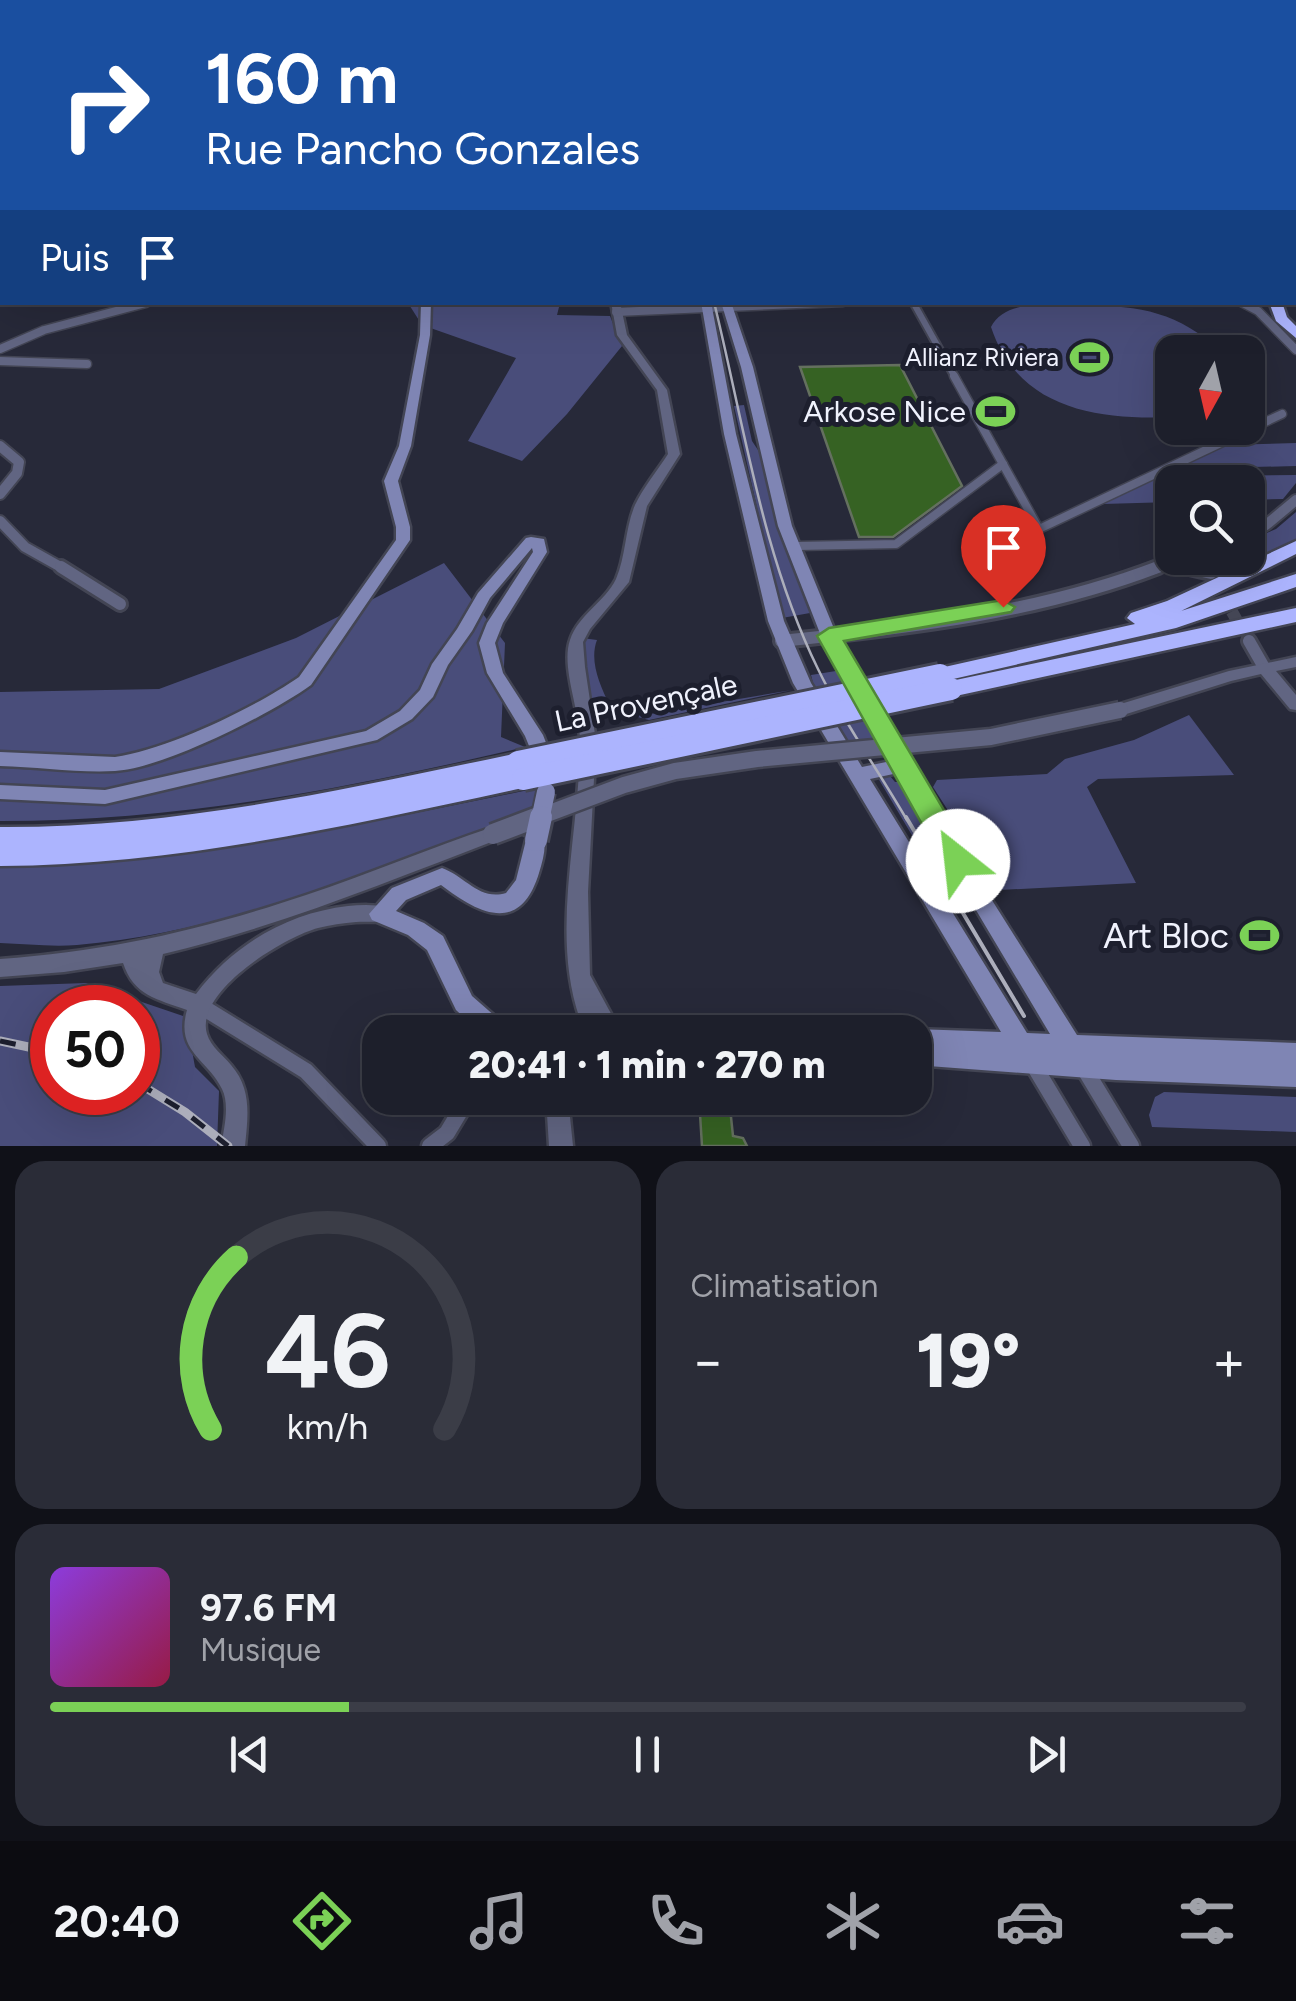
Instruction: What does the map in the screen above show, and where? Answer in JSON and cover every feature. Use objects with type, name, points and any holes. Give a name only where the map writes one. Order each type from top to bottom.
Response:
[{"type":"highway","points":[[1276,305],[1281,318],[1296,334]]},
{"type":"highway","points":[[1042,652],[1174,606],[1296,546]]},
{"type":"highway","name":"La Provençale","points":[[946,682],[1042,652],[1168,624],[1296,580]]},
{"type":"highway","name":"La Provençale","points":[[0,855],[60,857],[195,843],[529,778],[946,682],[1135,652],[1296,615]]},
{"type":"highway","points":[[1135,652],[1296,630]]},
{"type":"highway","name":"La Provençale","points":[[0,837],[76,837],[217,822],[529,778]]},
{"type":"main road","points":[[0,759],[114,764],[134,761],[172,749],[240,718],[284,696],[305,680],[403,540],[404,526],[391,481],[405,446],[425,335],[426,305]]},
{"type":"main road","points":[[706,305],[730,434],[782,641],[802,683],[1026,1052]]},
{"type":"main road","points":[[727,305],[747,368],[785,526],[829,636],[971,884],[1078,1056]]},
{"type":"main road","points":[[0,792],[104,797],[371,736],[406,715],[427,693],[482,596],[532,540],[539,542],[540,552],[494,623],[488,643],[496,673],[542,751],[529,778],[536,840],[528,881],[514,899],[504,903],[481,902],[442,876],[398,894],[380,914],[416,929],[436,943],[464,1003],[477,1015]]},
{"type":"main road","points":[[859,774],[904,765]]},
{"type":"main road","points":[[932,1042],[1296,1075]]},
{"type":"main road","points":[[932,1054],[1026,1052]]},
{"type":"main road","points":[[1078,1056],[1296,1054]]},
{"type":"street","points":[[0,349],[44,330],[135,305]]},
{"type":"street","points":[[588,1015],[581,978],[578,903],[588,742],[576,642],[583,627],[622,582],[641,506],[668,466],[675,444],[662,390],[622,335],[615,307],[676,305]]},
{"type":"street","points":[[1252,305],[1296,350]]},
{"type":"street","points":[[916,306],[929,311]]},
{"type":"street","points":[[916,306],[1003,464],[1032,506],[1039,529],[1282,414]]},
{"type":"street","points":[[0,361],[87,364]]},
{"type":"street","points":[[0,446],[18,462],[16,473],[0,494]]},
{"type":"street","points":[[798,546],[896,544],[1003,464]]},
{"type":"street","points":[[1265,526],[1296,500]]},
{"type":"street","points":[[0,522],[9,535],[35,553],[108,592],[120,604]]},
{"type":"street","points":[[782,641],[1074,593],[1155,568]]},
{"type":"street","points":[[1249,641],[1296,706]]},
{"type":"street","points":[[0,968],[143,951],[266,917],[624,785],[675,771],[756,759],[991,738],[1120,710],[1229,676],[1296,662]]},
{"type":"street","points":[[233,1146],[235,1093],[228,1078],[199,1046],[195,1023],[199,1005],[258,945],[337,914],[380,914]]},
{"type":"street","points":[[143,951],[136,976],[199,1005],[306,1072],[378,1146]]},
{"type":"street","points":[[1026,1052],[1082,1146]]},
{"type":"street","points":[[1078,1056],[1131,1146]]},
{"type":"street","points":[[430,1146],[446,1134],[458,1115]]},
{"type":"street","points":[[558,1115],[561,1146]]},
{"type":"shaded area","points":[[409,305],[560,305],[557,315],[610,316],[622,346],[567,414],[522,461],[468,441],[516,358],[422,325]]},
{"type":"shaded area","name":"Allianz Riviera","points":[[1036,305],[1141,310],[1174,320],[1200,335],[1155,335],[1155,417],[1116,416],[1064,404],[1040,392],[1003,355],[991,327],[1007,311]]},
{"type":"shaded area","points":[[744,405],[752,441],[764,459],[777,526],[810,613],[782,618],[734,406]]},
{"type":"shaded area","points":[[1296,443],[1296,466],[1182,465],[1225,445]]},
{"type":"shaded area","points":[[1265,475],[1296,475],[1296,483],[1283,499],[1265,500]]},
{"type":"shaded area","points":[[1155,478],[1155,502],[1103,504]]},
{"type":"shaded area","points":[[1296,512],[1296,541],[1265,556],[1265,534]]},
{"type":"shaded area","points":[[444,563],[505,643],[501,737],[525,747],[395,776],[264,799],[133,815],[0,821],[0,692],[159,689],[296,638]]},
{"type":"shaded area","points":[[582,638],[597,640],[595,664],[609,704],[650,714],[792,690],[649,720],[596,706],[588,695]]},
{"type":"shaded area","points":[[842,670],[886,744],[850,749],[815,691],[811,675]]},
{"type":"shaded area","points":[[1189,715],[1234,775],[1098,779],[1087,787],[1136,883],[999,890],[933,787],[937,780],[1047,774],[1065,759],[1134,740]]},
{"type":"shaded area","points":[[890,776],[901,782],[955,883],[942,886],[878,778]]},
{"type":"shaded area","points":[[539,788],[534,810],[368,874],[250,912],[133,938],[68,946],[0,943],[0,867],[136,860],[204,851]]},
{"type":"shaded area","points":[[86,983],[92,985],[30,985],[30,1115],[160,1115],[160,1008],[186,1017],[195,1067],[219,1091],[217,1146],[0,1146],[0,986]]},
{"type":"shaded area","points":[[1164,1092],[1296,1097],[1296,1132],[1152,1127],[1149,1115],[1155,1097]]},
{"type":"building","points":[[900,365],[962,486],[893,537],[859,537],[800,367]]},
{"type":"building","points":[[700,1115],[731,1115],[733,1136],[743,1138],[747,1146],[702,1146]]},
{"type":"tunnel","points":[[1214,580],[1244,633]]},
{"type":"tram line","points":[[715,305],[756,488],[782,581],[838,708],[907,820]]},
{"type":"tram line","points":[[906,817],[1024,1016]]},
{"type":"railway","points":[[0,1041],[30,1047]]},
{"type":"railway","points":[[160,1097],[228,1146]]},
{"type":"place","name":"Allianz Riviera","points":[[1089,357]]},
{"type":"place","name":"Arkose Nice","points":[[996,412]]},
{"type":"place","name":"Art Bloc","points":[[1259,936]]},
{"type":"route","points":[[958,861],[829,636],[1003,607]]}]
